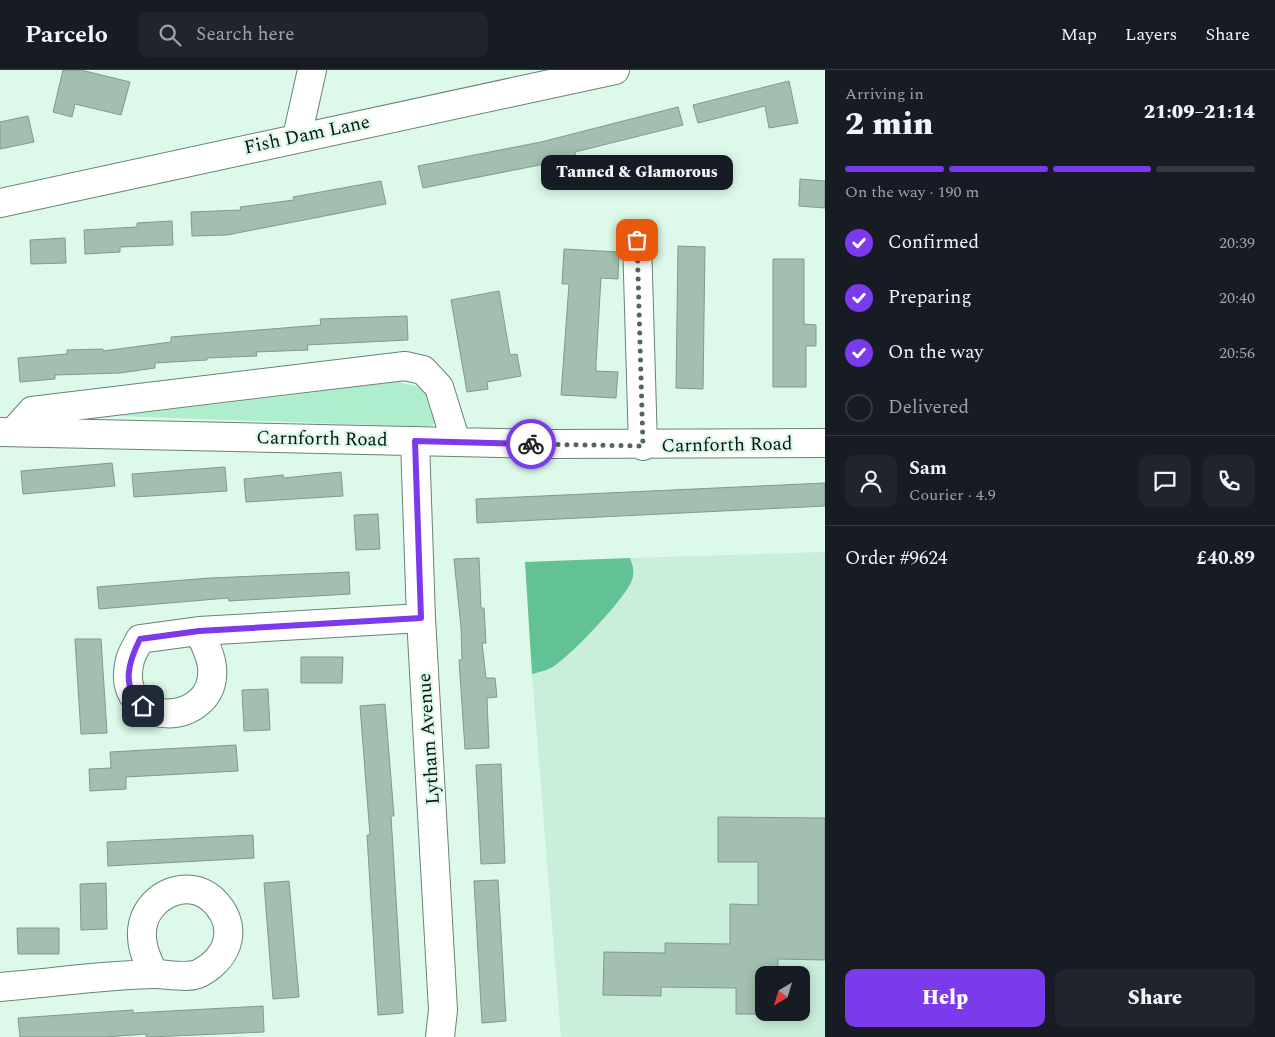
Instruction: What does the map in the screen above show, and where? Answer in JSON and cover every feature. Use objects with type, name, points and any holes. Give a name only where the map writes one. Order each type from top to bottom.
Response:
[{"type":"street","points":[[297,137],[312,70]]},
{"type":"street","name":"Fish Dam Lane","points":[[0,203],[297,137],[615,70]]},
{"type":"street","points":[[637,240],[643,446]]},
{"type":"street","points":[[7,432],[32,411],[405,366],[423,370],[438,387],[456,442]]},
{"type":"street","name":"Carnforth Road","points":[[7,432],[643,446],[825,443]]},
{"type":"street","name":"Lytham Avenue","points":[[415,441],[421,618],[443,1010],[440,1037]]},
{"type":"street","points":[[199,631],[421,618]]},
{"type":"street","points":[[0,986],[154,974]]},
{"type":"shaded area","points":[[825,552],[825,1037],[561,1037],[532,674],[549,669],[634,570],[630,558]]},
{"type":"green space","points":[[398,382],[424,388],[436,410],[439,420],[429,427],[118,416]]},
{"type":"green space","points":[[630,558],[633,569],[632,580],[619,600],[570,653],[549,669],[532,674],[525,562]]},
{"type":"building","points":[[63,70],[81,70],[130,82],[121,115],[75,104],[72,117],[53,112]]},
{"type":"building","points":[[789,81],[798,123],[769,128],[765,106],[698,123],[693,105]]},
{"type":"building","points":[[678,107],[683,125],[575,152],[577,165],[546,171],[545,164],[423,188],[418,166],[541,142]]},
{"type":"building","points":[[28,116],[34,142],[0,149],[0,122]]},
{"type":"building","points":[[800,179],[825,181],[825,208],[799,206]]},
{"type":"building","points":[[381,181],[386,204],[227,235],[192,236],[191,212],[241,210],[240,207],[294,200],[293,197]]},
{"type":"building","points":[[172,221],[173,245],[120,247],[120,252],[85,254],[84,230],[137,227],[137,223]]},
{"type":"building","points":[[65,238],[66,263],[31,264],[30,240]]},
{"type":"building","points":[[678,246],[705,247],[703,389],[676,388]]},
{"type":"building","points":[[564,249],[619,252],[618,279],[601,278],[596,363],[596,371],[618,372],[616,398],[561,395],[569,284],[562,284]]},
{"type":"building","points":[[773,259],[804,259],[804,324],[816,325],[816,346],[806,346],[806,387],[773,387]]},
{"type":"building","points":[[499,291],[510,355],[517,354],[521,376],[487,382],[488,389],[467,392],[451,300]]},
{"type":"building","points":[[407,316],[408,340],[307,345],[308,350],[256,352],[257,356],[155,363],[155,368],[120,373],[55,375],[55,379],[20,382],[18,358],[67,354],[67,350],[103,349],[103,351],[171,342],[171,337],[321,325],[320,319]]},
{"type":"building","points":[[112,463],[115,486],[23,494],[21,471]]},
{"type":"building","points":[[225,467],[227,491],[134,497],[132,474]]},
{"type":"building","points":[[341,472],[343,496],[246,502],[244,479],[283,475],[284,478]]},
{"type":"building","points":[[825,483],[825,506],[477,523],[476,499]]},
{"type":"building","points":[[378,514],[380,549],[356,550],[354,515]]},
{"type":"building","points":[[479,558],[481,608],[484,608],[486,643],[482,643],[486,678],[495,678],[497,697],[487,698],[489,748],[465,749],[459,660],[462,660],[461,627],[454,559]]},
{"type":"building","points":[[349,572],[350,594],[229,601],[228,598],[99,609],[97,587],[210,578]]},
{"type":"building","points":[[75,639],[101,639],[107,733],[81,734]]},
{"type":"building","points":[[301,657],[343,657],[342,683],[301,683]]},
{"type":"building","points":[[268,689],[270,730],[244,731],[242,690]]},
{"type":"building","points":[[385,704],[394,816],[391,816],[403,1013],[378,1015],[367,835],[370,835],[360,706]]},
{"type":"building","points":[[236,745],[238,771],[126,777],[126,789],[90,791],[89,769],[111,768],[110,752]]},
{"type":"building","points":[[501,764],[505,863],[481,864],[476,765]]},
{"type":"building","points":[[718,817],[825,818],[825,960],[778,959],[778,966],[755,966],[755,1014],[736,1014],[736,988],[661,987],[661,996],[603,995],[604,952],[665,953],[665,943],[730,944],[730,904],[758,905],[758,862],[718,862]]},
{"type":"building","points":[[253,835],[254,858],[108,866],[107,842]]},
{"type":"building","points":[[498,880],[506,1021],[482,1023],[474,881]]},
{"type":"building","points":[[289,881],[299,997],[273,999],[264,883]]},
{"type":"building","points":[[106,883],[107,929],[81,930],[80,884]]},
{"type":"building","points":[[17,928],[59,928],[59,954],[18,954]]},
{"type":"building","points":[[263,1006],[264,1032],[150,1037],[146,1037],[146,1034],[105,1037],[20,1037],[18,1018],[133,1010],[133,1013]]},
{"type":"way so far","points":[[531,444],[643,446],[637,240]]},
{"type":"place","name":"Tanned & Glamorous","points":[[637,240]]},
{"type":"route","points":[[143,706],[135,699],[128,680],[130,659],[140,639],[199,631],[421,618],[415,441],[531,444]]}]
